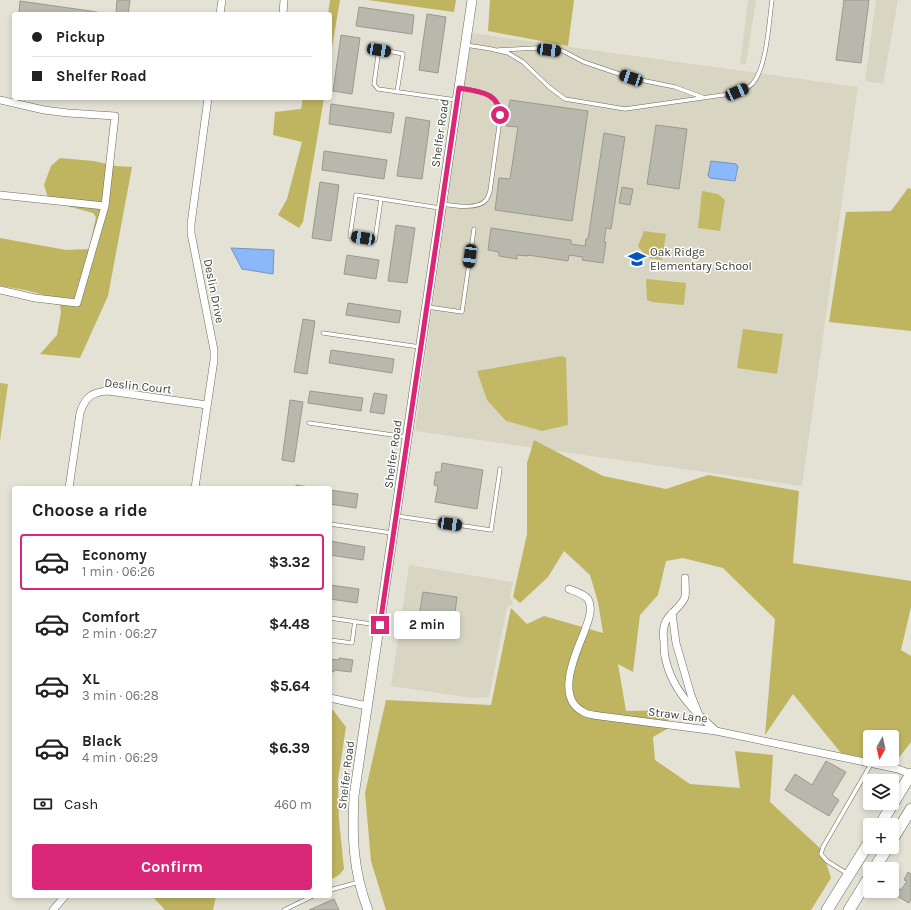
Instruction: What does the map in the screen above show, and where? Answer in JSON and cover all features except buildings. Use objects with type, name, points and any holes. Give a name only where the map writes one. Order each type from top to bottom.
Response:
[{"type":"main road","points":[[884,818],[911,774]]},
{"type":"main road","points":[[899,829],[911,809]]},
{"type":"main road","points":[[827,910],[863,852]]},
{"type":"main road","points":[[849,910],[863,887]]},
{"type":"street","points":[[220,12],[222,0]]},
{"type":"street","points":[[282,12],[284,0]]},
{"type":"street","name":"Shelfer Road","points":[[368,910],[355,866],[352,827],[354,796],[472,0]]},
{"type":"street","points":[[0,100],[52,111],[115,116],[105,206],[77,304],[35,298],[0,290]]},
{"type":"street","name":"Deslin Drive","points":[[195,486],[214,360],[214,350],[191,233],[208,100]]},
{"type":"street","points":[[0,195],[105,206]]},
{"type":"street","name":"Deslin Court","points":[[69,486],[80,413],[87,398],[93,394],[108,391],[207,406]]},
{"type":"street","points":[[685,578],[685,597],[664,625],[665,660],[671,676],[681,694],[689,705],[716,731]]},
{"type":"street","name":"Straw Lane","points":[[569,589],[587,598],[590,612],[575,655],[568,685],[571,701],[576,707],[588,714],[716,731],[863,762]]},
{"type":"street","points":[[672,613],[676,643],[691,695],[699,715]]},
{"type":"street","points":[[332,698],[367,706]]},
{"type":"street","name":"Straw Lane","points":[[882,766],[898,769],[911,774]]},
{"type":"street","points":[[53,910],[63,898]]},
{"type":"lane","points":[[465,45],[508,53],[523,62],[564,99],[625,109],[737,92],[746,89],[753,83],[762,68],[772,0]]},
{"type":"lane","points":[[493,50],[536,48],[563,51],[584,62],[631,78],[674,87],[703,97]]},
{"type":"lane","points":[[397,92],[403,54],[379,50],[374,84],[378,89],[397,92],[457,100]]},
{"type":"lane","points":[[381,199],[376,240],[350,236],[356,196],[441,206],[473,206],[486,200],[490,191],[500,119],[498,102],[492,96],[459,88]]},
{"type":"lane","points":[[426,307],[462,312],[474,229]]},
{"type":"lane","points":[[323,333],[421,347]]},
{"type":"lane","points":[[309,423],[407,437]]},
{"type":"lane","points":[[396,516],[491,530],[500,469]]},
{"type":"lane","points":[[332,524],[393,533]]},
{"type":"lane","points":[[332,618],[380,625]]},
{"type":"lane","points":[[332,640],[352,644],[355,621]]},
{"type":"lane","points":[[849,874],[827,861],[821,854],[823,847],[870,766]]},
{"type":"lane","points":[[332,889],[359,882]]},
{"type":"lane","points":[[284,910],[309,898]]},
{"type":"shaded area","points":[[330,0],[340,0],[332,47],[332,12],[328,12]]},
{"type":"shaded area","points":[[368,0],[456,0],[454,12]]},
{"type":"shaded area","points":[[490,0],[574,0],[568,46],[488,31]]},
{"type":"shaded area","points":[[748,0],[756,0],[746,64],[740,64]]},
{"type":"shaded area","points":[[876,0],[898,0],[883,84],[865,81]]},
{"type":"shaded area","name":"Oak Ridge Elementary School","points":[[471,33],[858,87],[802,486],[415,431]]},
{"type":"shaded area","points":[[303,100],[324,100],[303,222],[299,228],[278,215],[287,199],[302,142],[273,135],[275,112],[301,109]]},
{"type":"shaded area","points":[[60,158],[94,161],[116,166],[132,167],[108,296],[80,358],[40,354],[57,335],[61,312],[59,299],[25,290],[0,286],[0,238],[66,250],[89,249],[96,217],[93,213],[49,201],[44,185],[51,166]]},
{"type":"shaded area","points":[[908,188],[911,189],[911,331],[829,322],[846,212],[891,211]]},
{"type":"shaded area","points":[[702,191],[718,194],[725,200],[720,231],[698,228]]},
{"type":"shaded area","points":[[644,231],[666,234],[662,260],[644,257],[645,255],[638,246]]},
{"type":"shaded area","points":[[647,279],[686,283],[684,304],[652,302],[647,300]]},
{"type":"shaded area","points":[[743,329],[783,334],[777,374],[737,368]]},
{"type":"shaded area","points":[[562,356],[566,358],[568,425],[542,431],[506,421],[487,400],[477,371]]},
{"type":"shaded area","points":[[0,383],[8,384],[0,441]]},
{"type":"shaded area","points":[[534,440],[603,476],[666,489],[708,475],[799,491],[793,563],[911,581],[911,607],[901,650],[911,656],[911,742],[899,758],[899,730],[863,730],[863,758],[841,753],[793,694],[765,735],[775,619],[723,568],[683,558],[666,561],[658,595],[640,615],[633,672],[618,664],[626,711],[670,710],[667,729],[653,737],[655,760],[690,784],[740,788],[735,751],[773,755],[770,802],[822,850],[831,878],[811,910],[386,910],[371,861],[365,793],[386,700],[491,705],[511,608],[527,624],[544,616],[603,633],[598,602],[590,575],[564,551],[548,577],[520,603],[513,597],[527,534],[527,463]]},
{"type":"shaded area","points":[[409,565],[513,582],[510,596],[513,604],[507,607],[489,697],[472,698],[391,686]]},
{"type":"shaded area","points":[[332,710],[346,727],[338,780],[339,820],[344,869],[339,875],[332,879]]},
{"type":"shaded area","points":[[154,898],[216,898],[213,910],[165,910]]},
{"type":"water","points":[[711,161],[736,164],[738,166],[735,181],[710,178],[708,176]]},
{"type":"water","points":[[231,248],[274,250],[273,274],[242,269]]},
{"type":"place","name":"Oak Ridge Elementary School","points":[[637,259]]},
{"type":"route","points":[[380,625],[459,88],[492,96],[498,102],[500,115]]}]
